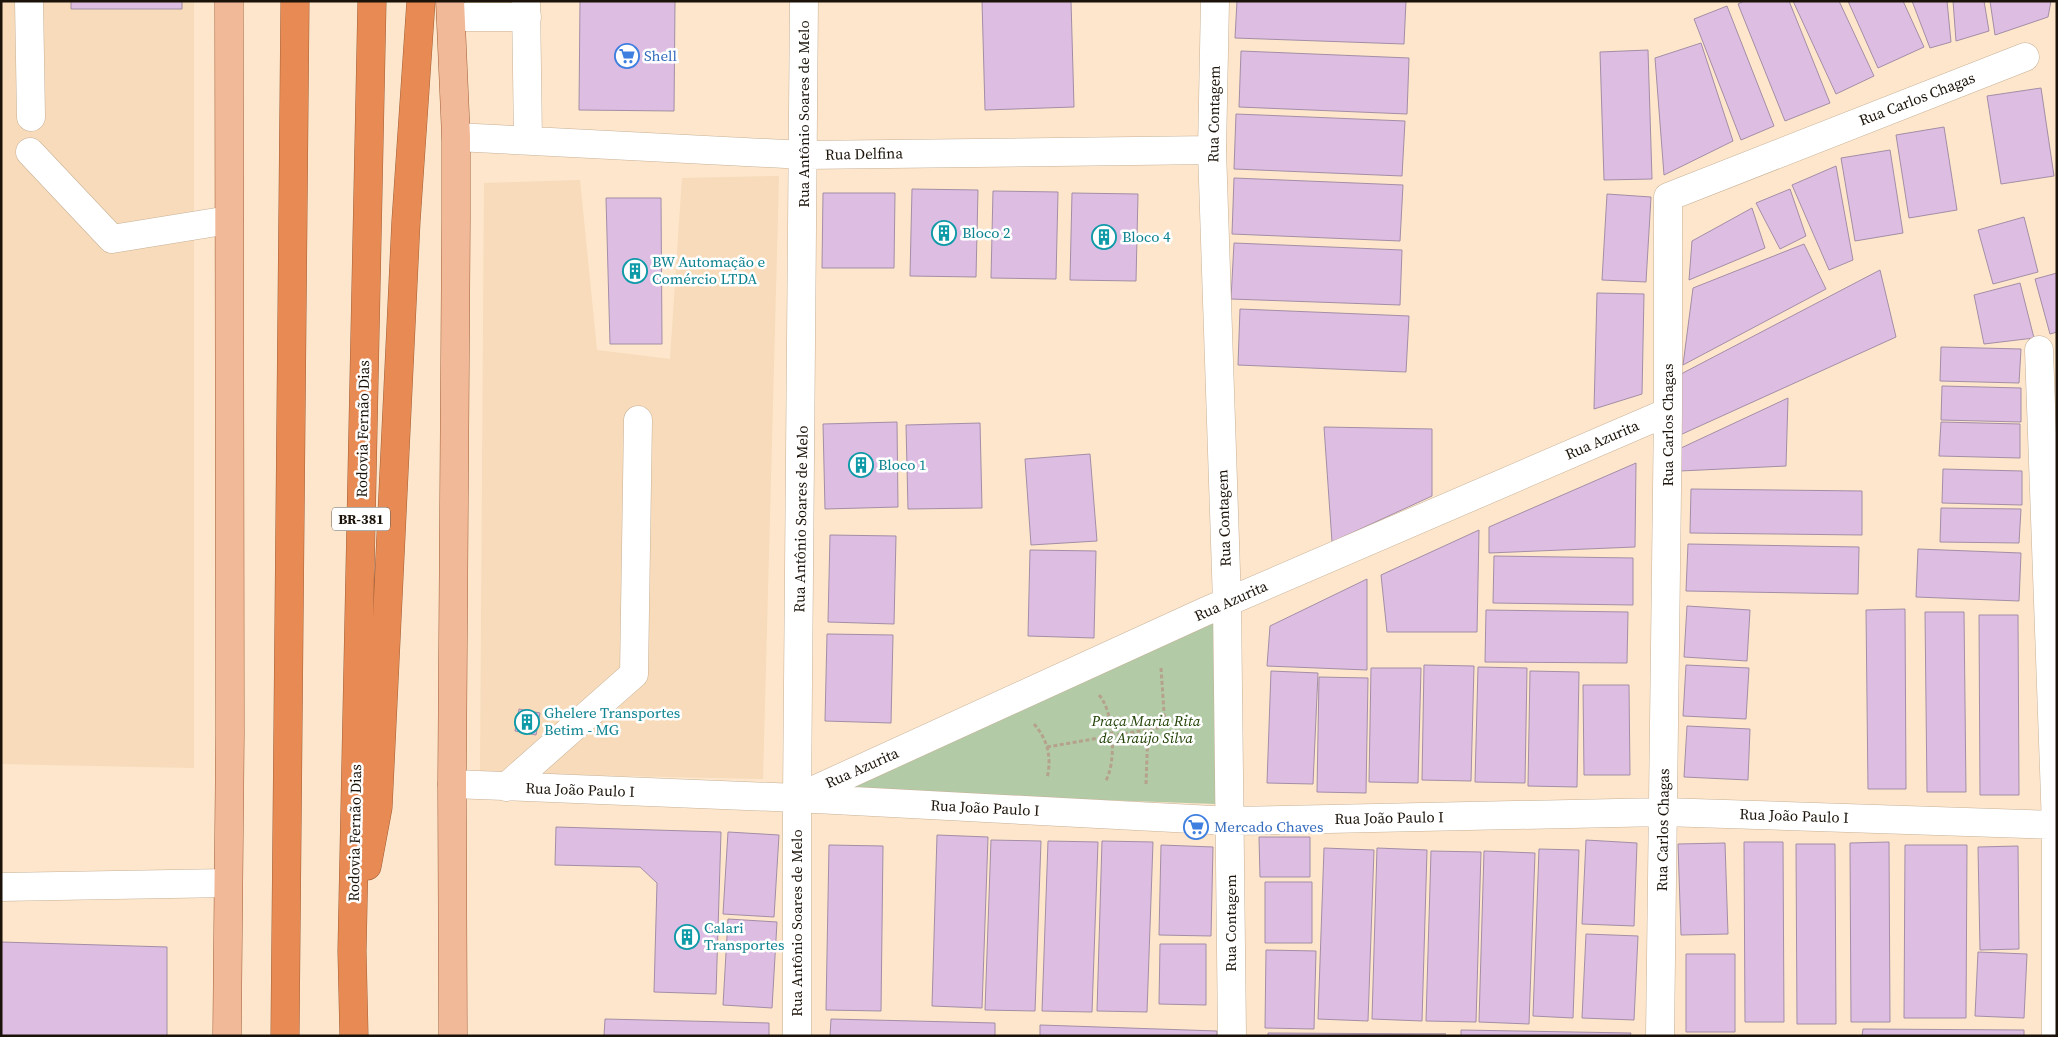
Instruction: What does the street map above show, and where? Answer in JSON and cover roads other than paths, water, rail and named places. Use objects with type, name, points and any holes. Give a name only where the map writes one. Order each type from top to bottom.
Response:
[{"type":"highway","points":[[285,1036],[295,1]]},
{"type":"highway","name":"Rodovia Fernão Dias","points":[[354,1036],[352,951],[372,1]]},
{"type":"highway","points":[[352,951],[378,807],[406,221],[422,1]]},
{"type":"main road","points":[[226,1036],[228,883],[229,1]]},
{"type":"main road","points":[[450,9],[456,138],[452,784],[453,1036]]},
{"type":"street","points":[[29,1],[30,117]]},
{"type":"street","name":"Rua Antônio Soares de Melo","points":[[797,1036],[797,798],[804,1]]},
{"type":"street","name":"Rua Contagem","points":[[1215,1],[1212,150],[1227,602],[1232,1036]]},
{"type":"street","points":[[450,9],[527,9],[528,140]]},
{"type":"street","name":"Rua Carlos Chagas","points":[[1660,1036],[1668,412],[1668,196],[2025,57]]},
{"type":"street","name":"Rua Delfina","points":[[456,138],[528,140],[804,155],[1212,150]]},
{"type":"street","points":[[30,152],[112,239],[229,220]]},
{"type":"street","points":[[2039,350],[2056,825],[2056,1036]]},
{"type":"street","name":"Rua Azurita","points":[[797,798],[1227,602],[1668,412]]},
{"type":"street","points":[[506,787],[634,674],[638,420]]},
{"type":"street","name":"Rua João Paulo I","points":[[452,784],[797,798],[1231,821],[1663,812],[2056,825]]},
{"type":"street","points":[[1,887],[228,883]]},
{"type":"place","name":"Shell","points":[[627,56]]},
{"type":"place","name":"Bloco 2","points":[[944,233]]},
{"type":"place","name":"Bloco 4","points":[[1104,237]]},
{"type":"place","name":"BW Automação e Comércio LTDA","points":[[635,271]]},
{"type":"place","name":"Bloco 1","points":[[861,465]]},
{"type":"place","name":"Ghelere Transportes Betim - MG","points":[[527,722]]},
{"type":"place","name":"Mercado Chaves","points":[[1196,827]]},
{"type":"place","name":"Calari Transportes","points":[[687,937]]},
{"type":"park label","name":"Praça Maria Rita de Araújo Silva","points":[[1146,730]]}]
